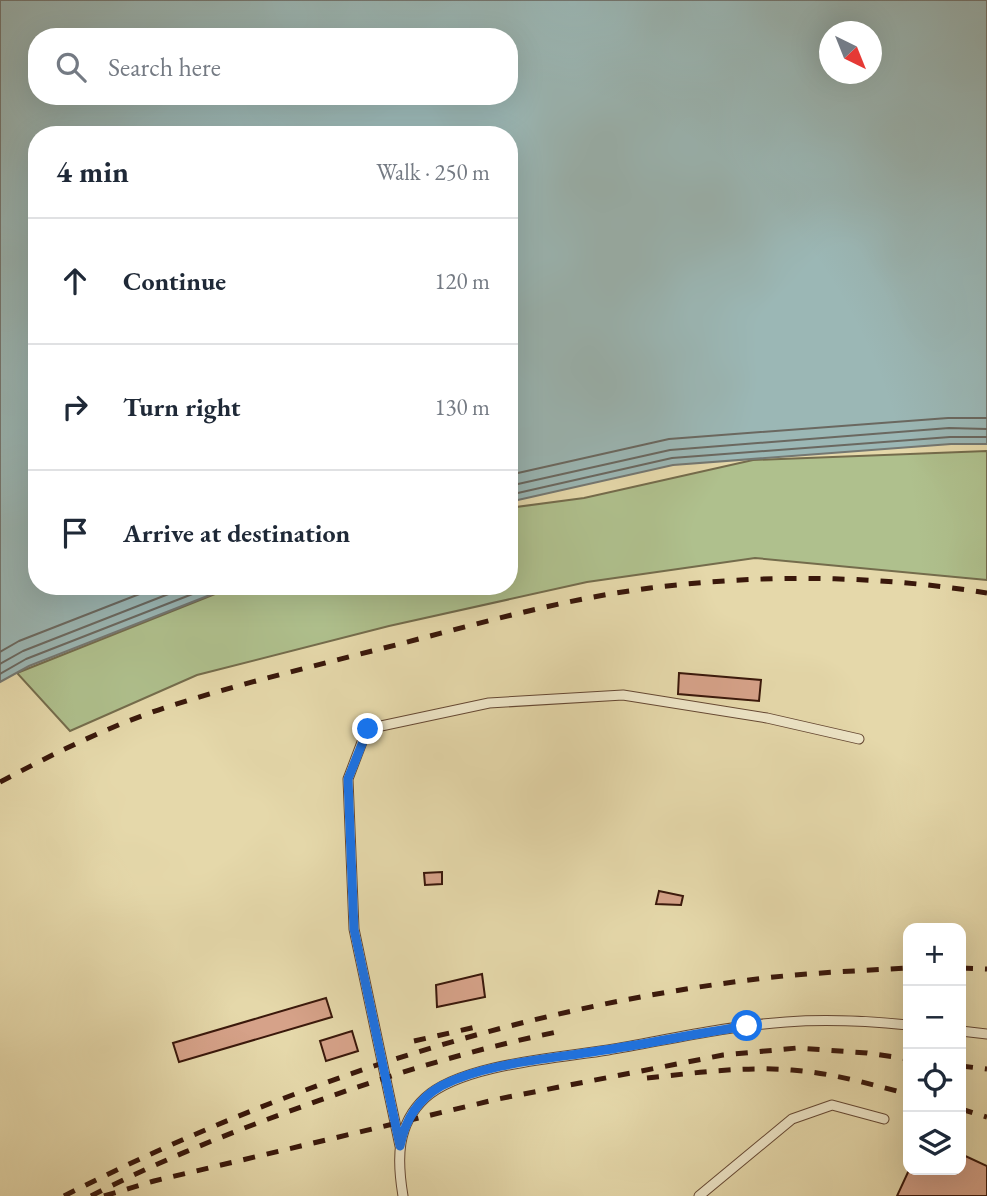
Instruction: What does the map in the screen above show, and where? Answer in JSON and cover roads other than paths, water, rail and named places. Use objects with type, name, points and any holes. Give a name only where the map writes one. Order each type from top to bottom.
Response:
[{"type":"lane","points":[[400,1146],[354,929],[348,779],[368,729],[489,703],[623,695],[767,719],[859,739]]},
{"type":"lane","points":[[403,1196],[399,1165],[403,1131],[412,1112],[425,1098],[452,1081],[493,1069],[698,1033],[785,1021],[839,1020],[903,1025]]},
{"type":"lane","points":[[966,1032],[987,1034]]},
{"type":"lane","points":[[699,1196],[792,1119],[832,1105],[884,1119]]},
{"type":"water","points":[[0,0],[987,0],[987,444],[951,444],[673,465],[518,500],[518,126],[28,126],[28,595],[210,595],[29,666],[0,682]]},
{"type":"railway","points":[[0,782],[122,724],[215,692],[510,615],[615,593],[692,583],[818,578],[903,583],[987,593]]},
{"type":"railway","points":[[64,1196],[228,1120],[398,1058],[484,1033],[660,993],[769,978],[903,968]]},
{"type":"railway","points":[[966,968],[987,969]]},
{"type":"railway","points":[[414,1041],[476,1027]]},
{"type":"railway","points":[[91,1196],[194,1148],[333,1096],[460,1055],[557,1032]]},
{"type":"railway","points":[[104,1196],[154,1181],[498,1099],[723,1055],[797,1048],[903,1058]]},
{"type":"railway","points":[[966,1067],[987,1069]]},
{"type":"railway","points":[[647,1078],[738,1069],[792,1070],[836,1076],[903,1093]]},
{"type":"railway","points":[[966,1111],[987,1117]]}]
